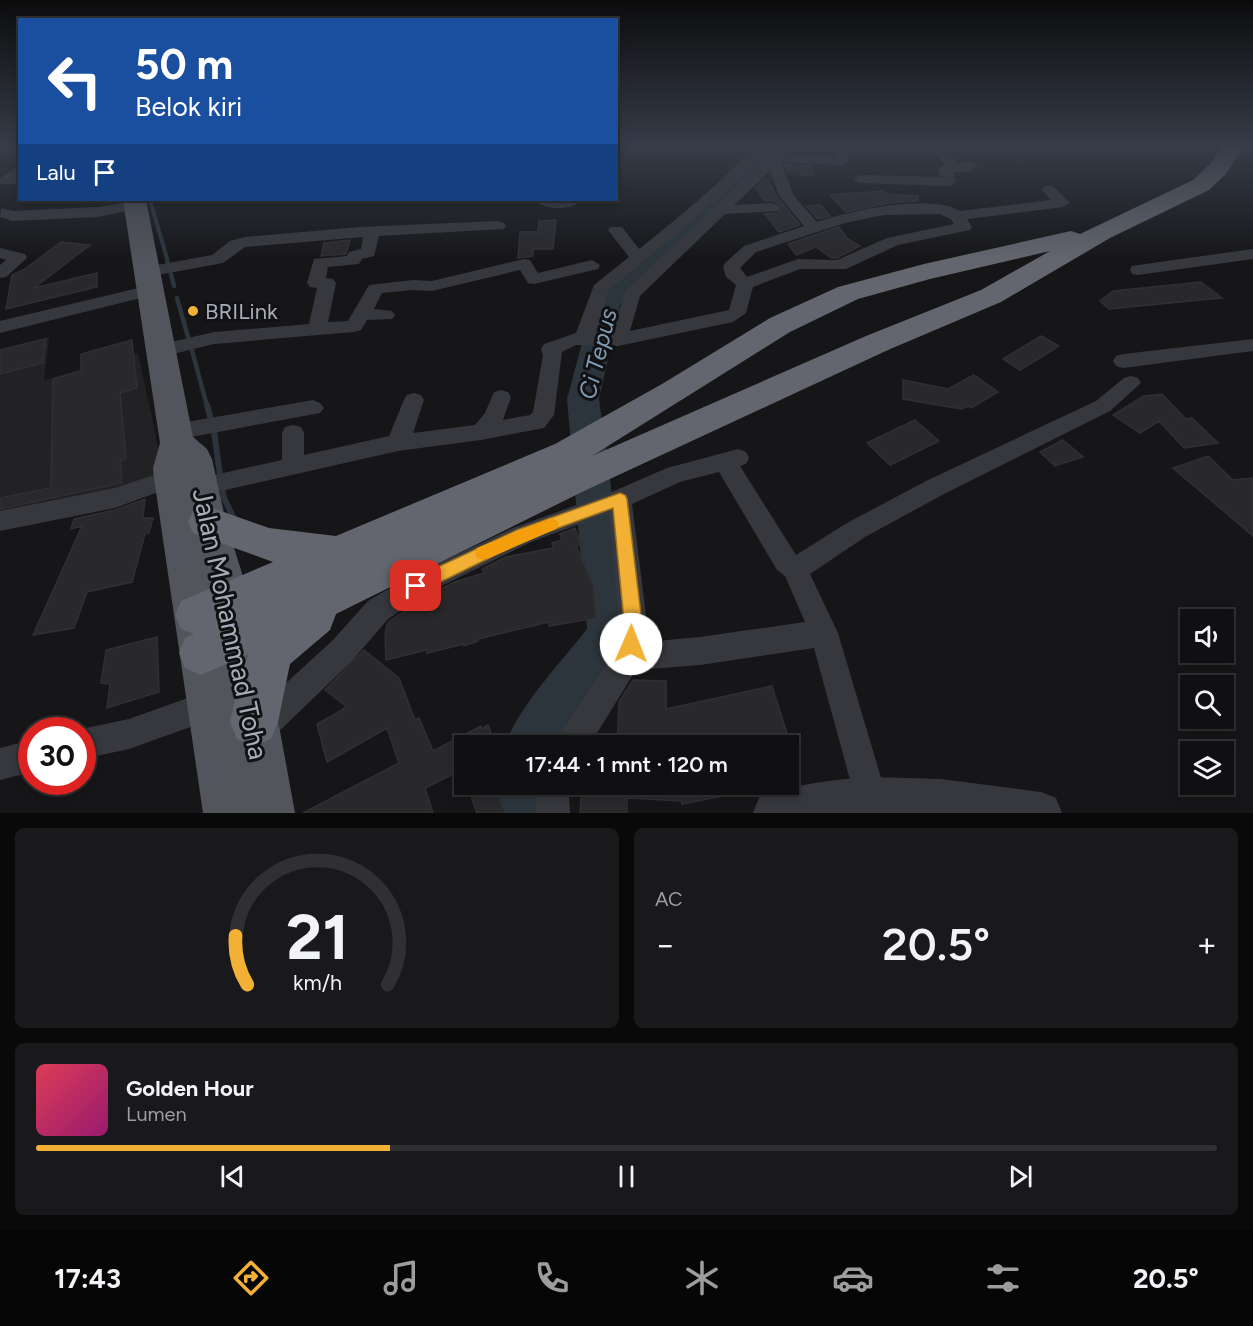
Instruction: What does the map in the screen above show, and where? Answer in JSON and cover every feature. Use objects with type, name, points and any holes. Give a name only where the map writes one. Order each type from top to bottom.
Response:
[{"type":"highway","points":[[216,626],[349,568],[573,483],[877,343],[991,296],[1101,233],[1199,185]]},
{"type":"highway","points":[[573,483],[611,429],[780,325],[848,293],[924,272],[1101,233]]},
{"type":"highway","points":[[670,394],[705,422]]},
{"type":"highway","points":[[186,472],[269,545],[349,568]]},
{"type":"highway","points":[[240,720],[273,650],[296,630],[349,568]]},
{"type":"main road","name":"Jalan Mohammad Toha","points":[[134,202],[180,346],[186,472],[216,626],[240,720],[269,813]]},
{"type":"main road","name":"Jalan Mohammad Toha","points":[[186,472],[216,626]]},
{"type":"main road","name":"Jalan Mohammad Toha","points":[[229,813],[240,720]]},
{"type":"street","points":[[586,338],[600,289],[723,185]]},
{"type":"street","points":[[614,340],[632,294],[749,185]]},
{"type":"street","points":[[785,185],[787,197],[814,228]]},
{"type":"street","points":[[864,185],[884,210]]},
{"type":"street","points":[[957,216],[1063,204],[1048,189]]},
{"type":"street","points":[[53,214],[66,201]]},
{"type":"street","points":[[542,201],[570,203]]},
{"type":"street","points":[[4,217],[98,212],[134,202]]},
{"type":"street","points":[[723,210],[773,208]]},
{"type":"street","points":[[884,210],[947,210],[957,216],[964,227],[893,241],[840,265],[798,264],[745,284],[732,273],[731,267],[751,241],[884,210]]},
{"type":"street","points":[[0,327],[159,275],[220,258],[236,244],[245,242],[498,226]]},
{"type":"street","points":[[616,230],[638,258]]},
{"type":"street","points":[[317,329],[327,284],[316,283],[320,263],[353,260],[355,255],[368,253],[372,233]]},
{"type":"street","points":[[0,253],[19,258],[0,273]]},
{"type":"street","points":[[1138,270],[1253,254]]},
{"type":"street","points":[[180,346],[214,338],[354,326],[370,302],[373,291],[387,281],[432,286],[524,264],[534,279],[592,265]]},
{"type":"street","points":[[186,472],[293,465],[398,443],[529,425],[540,420],[553,355],[551,349],[574,339],[614,340],[734,316],[745,284]]},
{"type":"street","points":[[361,314],[386,315]]},
{"type":"street","points":[[796,569],[856,530],[936,487],[1103,406],[1127,372],[1253,345]]},
{"type":"street","points":[[481,432],[495,416],[501,397]]},
{"type":"street","points":[[398,443],[414,400]]},
{"type":"street","points":[[0,521],[115,498],[186,472],[313,408]]},
{"type":"street","points":[[293,433],[293,465]]},
{"type":"street","points":[[96,741],[129,734],[240,720],[342,651],[378,610],[416,586],[522,535],[573,483],[617,500],[675,474],[732,460],[786,562],[796,569],[801,585],[824,633],[871,798]]},
{"type":"street","points":[[578,735],[628,657],[634,631],[617,500]]},
{"type":"street","points":[[628,657],[700,651],[824,633]]},
{"type":"street","points":[[0,764],[18,760]]},
{"type":"street","points":[[552,795],[553,813]]},
{"type":"street","points":[[774,813],[787,809],[871,798],[981,803],[1041,813]]},
{"type":"shaded area","points":[[49,337],[44,380],[138,353],[165,479],[0,519],[0,349]]},
{"type":"building","points":[[759,185],[770,185],[800,225],[779,232],[765,214],[778,213],[783,208],[774,201],[765,201],[756,188]]},
{"type":"building","points":[[884,191],[886,194],[918,196],[918,201],[889,203],[846,212],[830,195]]},
{"type":"building","points":[[821,205],[830,216],[818,219],[806,206]]},
{"type":"building","points":[[556,220],[553,249],[533,249],[533,256],[518,258],[520,232],[538,232],[539,221]]},
{"type":"building","points":[[839,227],[848,239],[860,246],[837,258],[831,258],[816,247],[796,255],[788,244]]},
{"type":"building","points":[[350,240],[346,254],[321,256],[324,243]]},
{"type":"building","points":[[61,242],[90,245],[34,288],[97,273],[97,287],[6,309],[12,275],[25,269]]},
{"type":"building","points":[[1201,282],[1222,298],[1109,309],[1100,301],[1113,291]]},
{"type":"building","points":[[1041,336],[1059,346],[1020,370],[1003,359]]},
{"type":"building","points":[[46,339],[43,363],[0,374],[0,350]]},
{"type":"building","points":[[132,340],[137,388],[120,393],[126,459],[120,461],[122,483],[0,509],[0,498],[51,488],[53,379],[81,371],[81,354]]},
{"type":"building","points":[[974,375],[998,392],[971,408],[969,406],[961,409],[903,399],[903,380],[948,389]]},
{"type":"building","points":[[1162,394],[1186,419],[1192,418],[1218,443],[1184,448],[1159,421],[1140,433],[1113,415],[1144,396]]},
{"type":"building","points":[[915,420],[939,441],[890,465],[867,443]]},
{"type":"building","points":[[1063,440],[1083,457],[1055,466],[1040,452]]},
{"type":"building","points":[[1208,456],[1233,480],[1253,478],[1253,536],[1173,468]]},
{"type":"building","points":[[145,499],[143,518],[153,518],[149,533],[145,534],[132,582],[87,592],[74,628],[33,635],[82,526],[71,529],[74,519],[115,510]]},
{"type":"building","points":[[575,528],[581,545],[576,546],[593,585],[596,618],[549,626],[549,622],[478,639],[464,646],[464,644],[427,653],[426,650],[386,660],[385,636],[387,624],[390,621],[426,596],[455,582],[484,573],[482,569],[506,557],[553,548],[552,543],[562,540],[560,534]]},
{"type":"building","points":[[157,637],[159,692],[107,708],[110,684],[101,683],[106,650]]},
{"type":"building","points":[[364,650],[399,678],[415,720],[419,718],[433,751],[454,740],[454,774],[425,788],[433,813],[303,813],[399,763],[387,728],[327,762],[317,724],[347,707],[325,690]]},
{"type":"building","points":[[633,680],[666,681],[666,709],[772,686],[788,735],[618,735],[619,702]]},
{"type":"building","points":[[488,725],[492,735],[464,735],[481,726],[482,729]]},
{"type":"building","points":[[471,795],[498,795],[505,813],[477,813]]},
{"type":"building","points":[[581,795],[728,795],[682,804],[682,801],[627,798],[627,813],[580,813]]},
{"type":"waterway","name":"Ci Tepus","points":[[535,735],[609,635],[583,399],[607,302],[735,185]]},
{"type":"waterway","points":[[150,201],[168,262]]},
{"type":"waterway","points":[[167,261],[169,266]]},
{"type":"waterway","points":[[170,270],[174,286]]},
{"type":"waterway","points":[[177,298],[188,337]]},
{"type":"waterway","points":[[190,343],[207,406]]},
{"type":"waterway","points":[[207,405],[211,420]]},
{"type":"waterway","points":[[214,431],[220,475]]},
{"type":"waterway","points":[[222,486],[224,498],[234,519]]},
{"type":"waterway","name":"Ci Tepus","points":[[512,795],[514,813]]},
{"type":"slow traffic","points":[[483,553],[551,524]]},
{"type":"place","name":"BRILink","points":[[193,311]]},
{"type":"route","points":[[416,586],[522,535],[620,499],[634,631],[631,644]]}]
